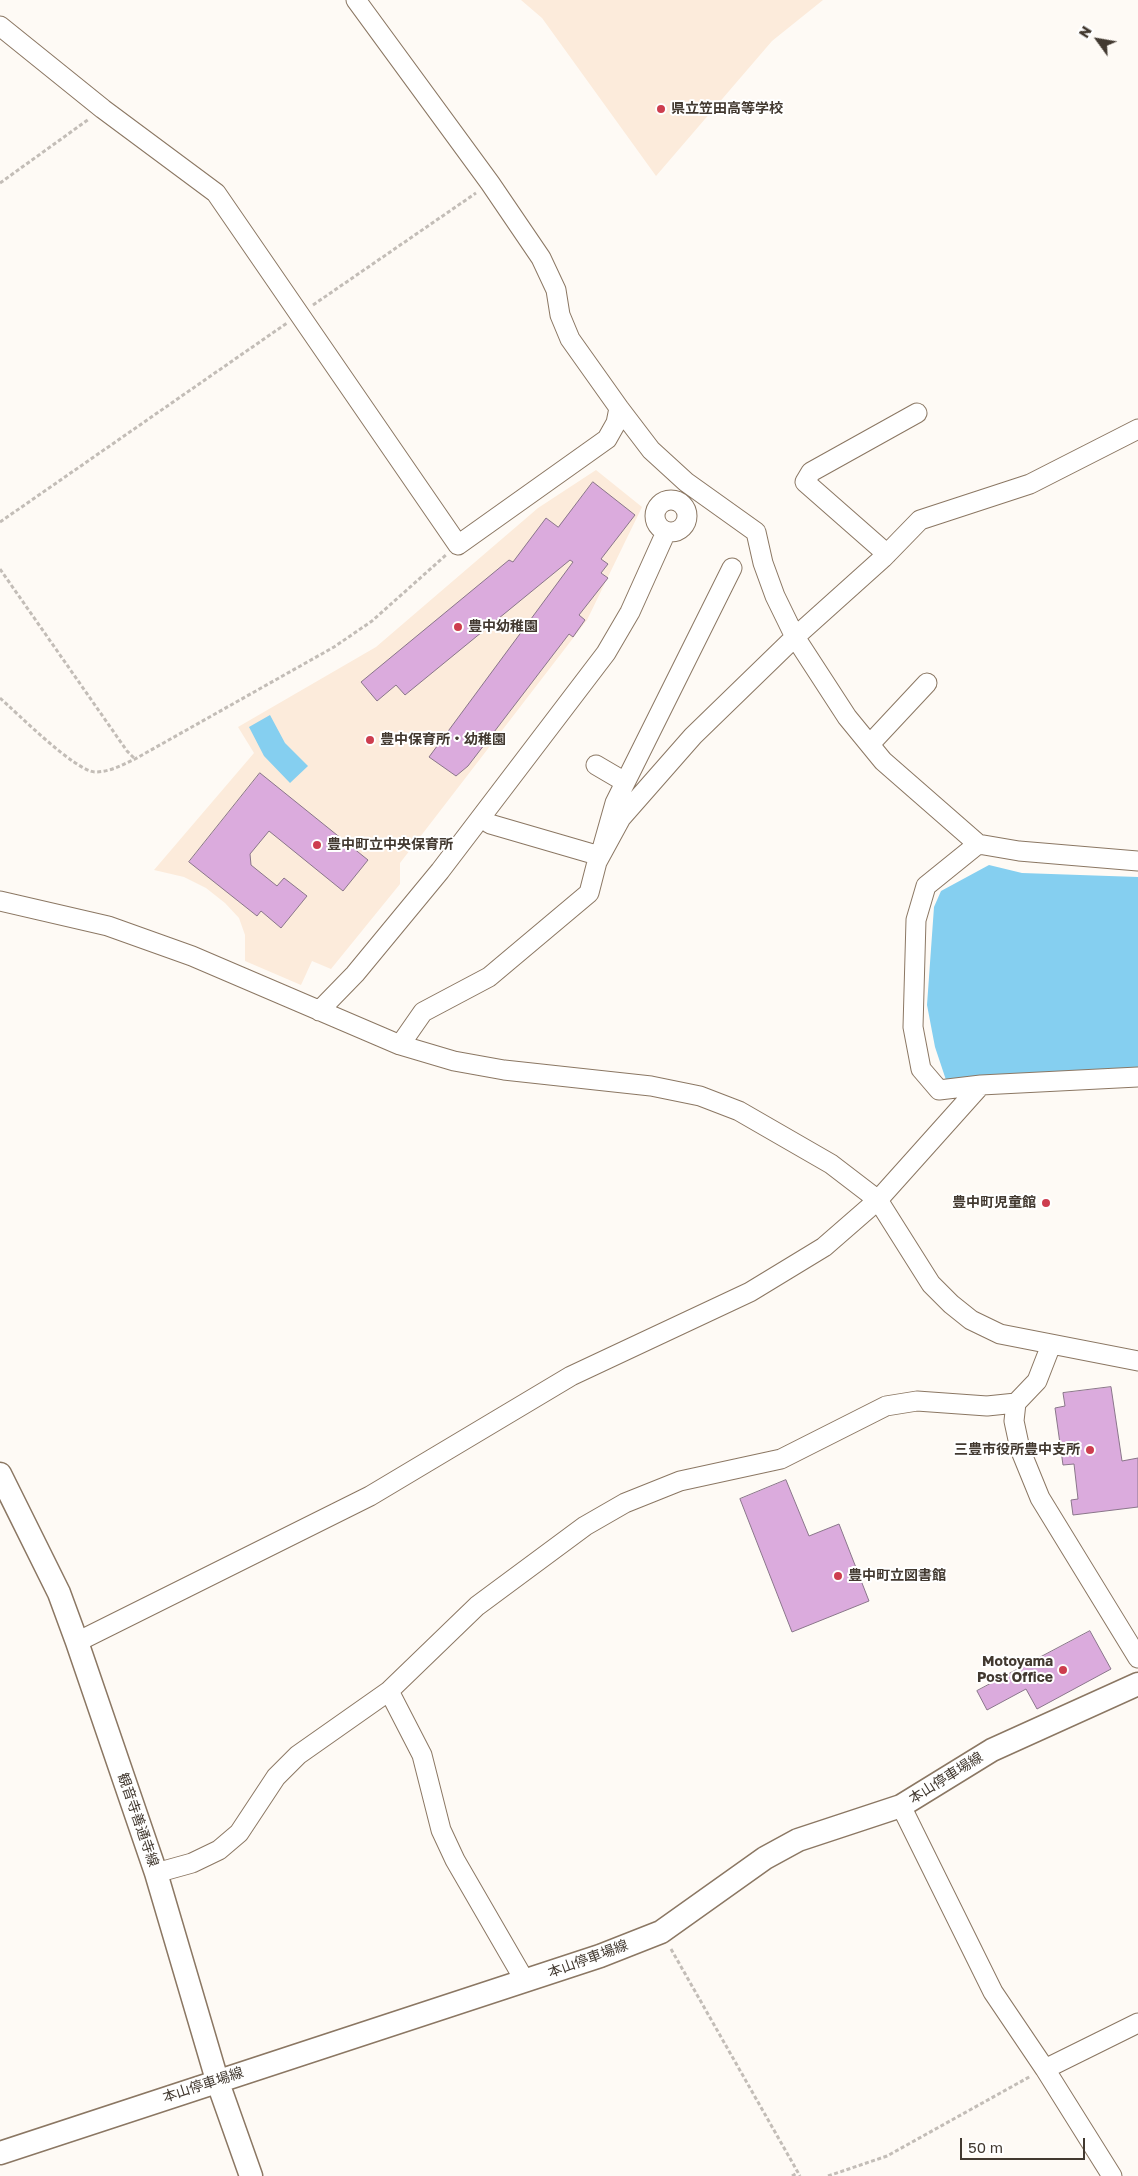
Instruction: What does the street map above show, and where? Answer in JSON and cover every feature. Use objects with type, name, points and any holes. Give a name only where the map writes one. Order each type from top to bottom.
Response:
[{"type":"main road","name":"観音寺善通寺線","points":[[0,1474],[59,1593],[78,1642],[156,1874],[218,2080],[251,2176]]},
{"type":"main road","name":"本山停車場線","points":[[0,2153],[600,1956],[661,1932],[765,1858],[798,1840],[901,1806],[992,1750],[1138,1684]]},
{"type":"street","points":[[356,0],[490,183],[550,274],[556,290],[560,315],[570,339],[619,408],[651,450],[686,482],[756,532],[763,563],[775,596],[795,637],[848,717],[883,761],[978,844],[1019,851],[1138,861]]},
{"type":"street","points":[[0,26],[103,109],[216,193],[458,545],[607,439],[616,423],[619,408]]},
{"type":"street","points":[[887,554],[805,482],[811,472],[917,413]]},
{"type":"street","points":[[600,856],[622,818],[693,736],[795,637],[887,554],[920,520],[1030,484],[1138,429]]},
{"type":"street","points":[[319,1011],[355,974],[440,871],[606,653],[630,612],[666,532]]},
{"type":"street","points":[[400,1045],[423,1012],[489,978],[588,893],[615,803],[732,568]]},
{"type":"street","points":[[870,744],[927,683]]},
{"type":"street","points":[[596,765],[625,782]]},
{"type":"street","points":[[490,824],[600,856]]},
{"type":"street","points":[[978,844],[926,886],[916,920],[913,1027],[921,1069],[939,1090],[981,1085],[1138,1076]]},
{"type":"street","points":[[0,900],[108,926],[192,956],[400,1045],[454,1061],[504,1070],[651,1086],[700,1096],[739,1111],[831,1164],[878,1200],[931,1284],[950,1304],[971,1320],[1000,1334],[1138,1361]]},
{"type":"street","points":[[78,1642],[370,1496],[571,1376],[750,1292],[824,1247],[878,1200],[981,1085]]},
{"type":"street","points":[[1051,1345],[1037,1381],[1016,1403],[1014,1421],[1020,1449],[1040,1498],[1138,1658]]},
{"type":"street","points":[[156,1874],[192,1863],[219,1850],[239,1833],[276,1777],[298,1755],[389,1691],[477,1606],[585,1526],[624,1503],[680,1481],[781,1459],[886,1406],[917,1401],[987,1406],[1016,1403]]},
{"type":"street","points":[[389,1691],[422,1755],[440,1830],[455,1860],[525,1981]]},
{"type":"street","points":[[901,1806],[993,1992],[1045,2069],[1112,2176]]},
{"type":"street","points":[[1045,2069],[1138,2023]]},
{"type":"path","points":[[0,183],[103,109]]},
{"type":"path","points":[[0,522],[490,183]]},
{"type":"path","points":[[0,698],[72,761],[92,772],[108,771],[136,759],[334,647],[372,621],[458,545]]},
{"type":"path","points":[[0,570],[127,751],[136,759]]},
{"type":"path","points":[[661,1932],[800,2176]]},
{"type":"path","points":[[828,2176],[887,2156],[1045,2069]]},
{"type":"path","points":[[792,2176],[797,2173]]},
{"type":"shaded area","name":"県立笠田高等学校","points":[[521,0],[823,0],[772,41],[656,176],[542,18]]},
{"type":"shaded area","name":"豊中保育所・幼稚園","points":[[596,470],[642,507],[587,620],[400,863],[400,884],[331,969],[312,961],[301,985],[245,961],[245,935],[239,918],[225,903],[206,888],[184,877],[154,870],[254,753],[238,727],[376,647],[538,508]]},
{"type":"water","points":[[270,715],[285,743],[308,766],[290,783],[264,756],[249,727]]},
{"type":"water","points":[[989,865],[1022,873],[1138,877],[1138,1073],[946,1080],[935,1047],[927,1005],[934,907],[941,891]]},
{"type":"building","name":"豊中幼稚園","points":[[593,482],[635,515],[601,559],[608,564],[601,573],[608,578],[579,615],[585,620],[573,637],[569,634],[468,766],[456,776],[429,757],[573,562],[570,560],[405,695],[396,685],[377,701],[361,682],[509,560],[513,562],[546,518],[558,527]]},
{"type":"building","name":"豊中町立中央保育所","points":[[260,773],[368,860],[343,891],[269,831],[250,854],[251,865],[277,886],[284,878],[307,896],[281,928],[261,911],[257,916],[189,862]]},
{"type":"building","name":"三豊市役所豊中支所","points":[[1111,1387],[1122,1461],[1138,1458],[1138,1507],[1073,1515],[1071,1500],[1078,1499],[1074,1464],[1063,1465],[1055,1408],[1065,1406],[1063,1393]]},
{"type":"building","points":[[786,1480],[809,1536],[839,1524],[869,1601],[792,1632],[740,1499]]},
{"type":"building","points":[[1090,1631],[1111,1669],[1037,1709],[1026,1689],[987,1710],[977,1691]]},
{"type":"place","name":"県立笠田高等学校","points":[[661,109]]},
{"type":"place","name":"豊中幼稚園","points":[[458,627]]},
{"type":"place","name":"豊中保育所・幼稚園","points":[[370,740]]},
{"type":"place","name":"豊中町立中央保育所","points":[[317,845]]},
{"type":"place","name":"豊中町児童館","points":[[1046,1203]]},
{"type":"place","name":"三豊市役所豊中支所","points":[[1090,1450]]},
{"type":"place","name":"豊中町立図書館","points":[[838,1576]]},
{"type":"place","name":"Motoyama Post Office","points":[[1063,1670]]}]
